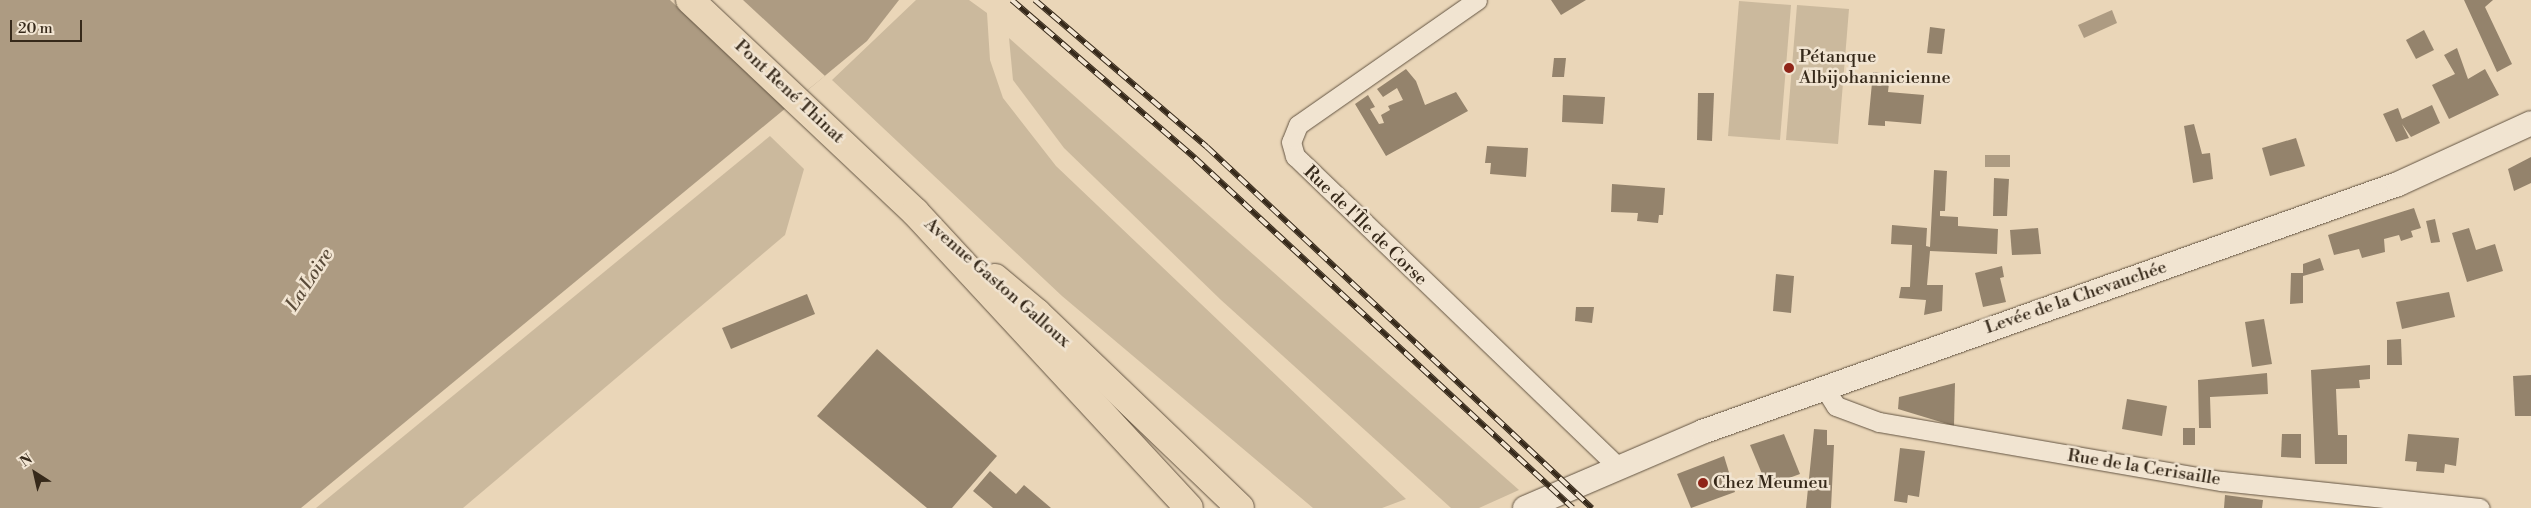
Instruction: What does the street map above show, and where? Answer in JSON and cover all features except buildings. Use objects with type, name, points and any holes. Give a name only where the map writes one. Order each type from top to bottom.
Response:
[{"type":"main road","name":"Pont René Thinat","points":[[690,0],[915,212]]},
{"type":"main road","name":"Avenue Gaston Galloux","points":[[915,212],[1129,439],[1189,508]]},
{"type":"main road","name":"Avenue Gaston Galloux","points":[[915,212],[1037,313],[1240,508]]},
{"type":"main road","points":[[1129,439],[1177,508]]},
{"type":"street","name":"Rue de l'Île de Corse","points":[[1477,0],[1298,125],[1291,142],[1295,156],[1326,190],[1618,467]]},
{"type":"street","name":"Levée de la Chevauchée","points":[[1525,508],[1618,467],[1824,387],[2398,184],[2531,123]]},
{"type":"street","name":"Rue de la Cerisaille","points":[[1824,387],[1836,406],[1879,422],[2222,481],[2480,508]]},
{"type":"shaded area","points":[[916,0],[969,0],[987,13],[990,60],[1003,98],[1056,166],[1406,499],[1382,508],[1313,508],[1062,296],[832,80]]},
{"type":"shaded area","points":[[1739,1],[1791,5],[1780,140],[1728,136]]},
{"type":"shaded area","points":[[1797,5],[1849,9],[1838,144],[1786,140]]},
{"type":"shaded area","points":[[1009,38],[1519,490],[1479,508],[1451,508],[1221,300],[1064,148],[1013,80]]},
{"type":"shaded area","points":[[770,136],[804,169],[785,235],[463,508],[316,508]]},
{"type":"water","name":"La Loire","points":[[0,0],[899,0],[867,41],[301,508],[0,508]]},
{"type":"water","points":[[2112,10],[2117,23],[2084,38],[2078,25]]},
{"type":"water","points":[[1985,155],[2010,155],[2010,167],[1985,167]]},
{"type":"pier","points":[[670,0],[743,0],[825,76],[785,108]]},
{"type":"railway","points":[[1012,0],[1195,158],[1573,508]]},
{"type":"railway","points":[[1035,0],[1207,147],[1592,508]]},
{"type":"place","name":"Pétanque Albijohannicienne","points":[[1789,68]]},
{"type":"place","name":"Chez Meumeu","points":[[1703,483]]}]
